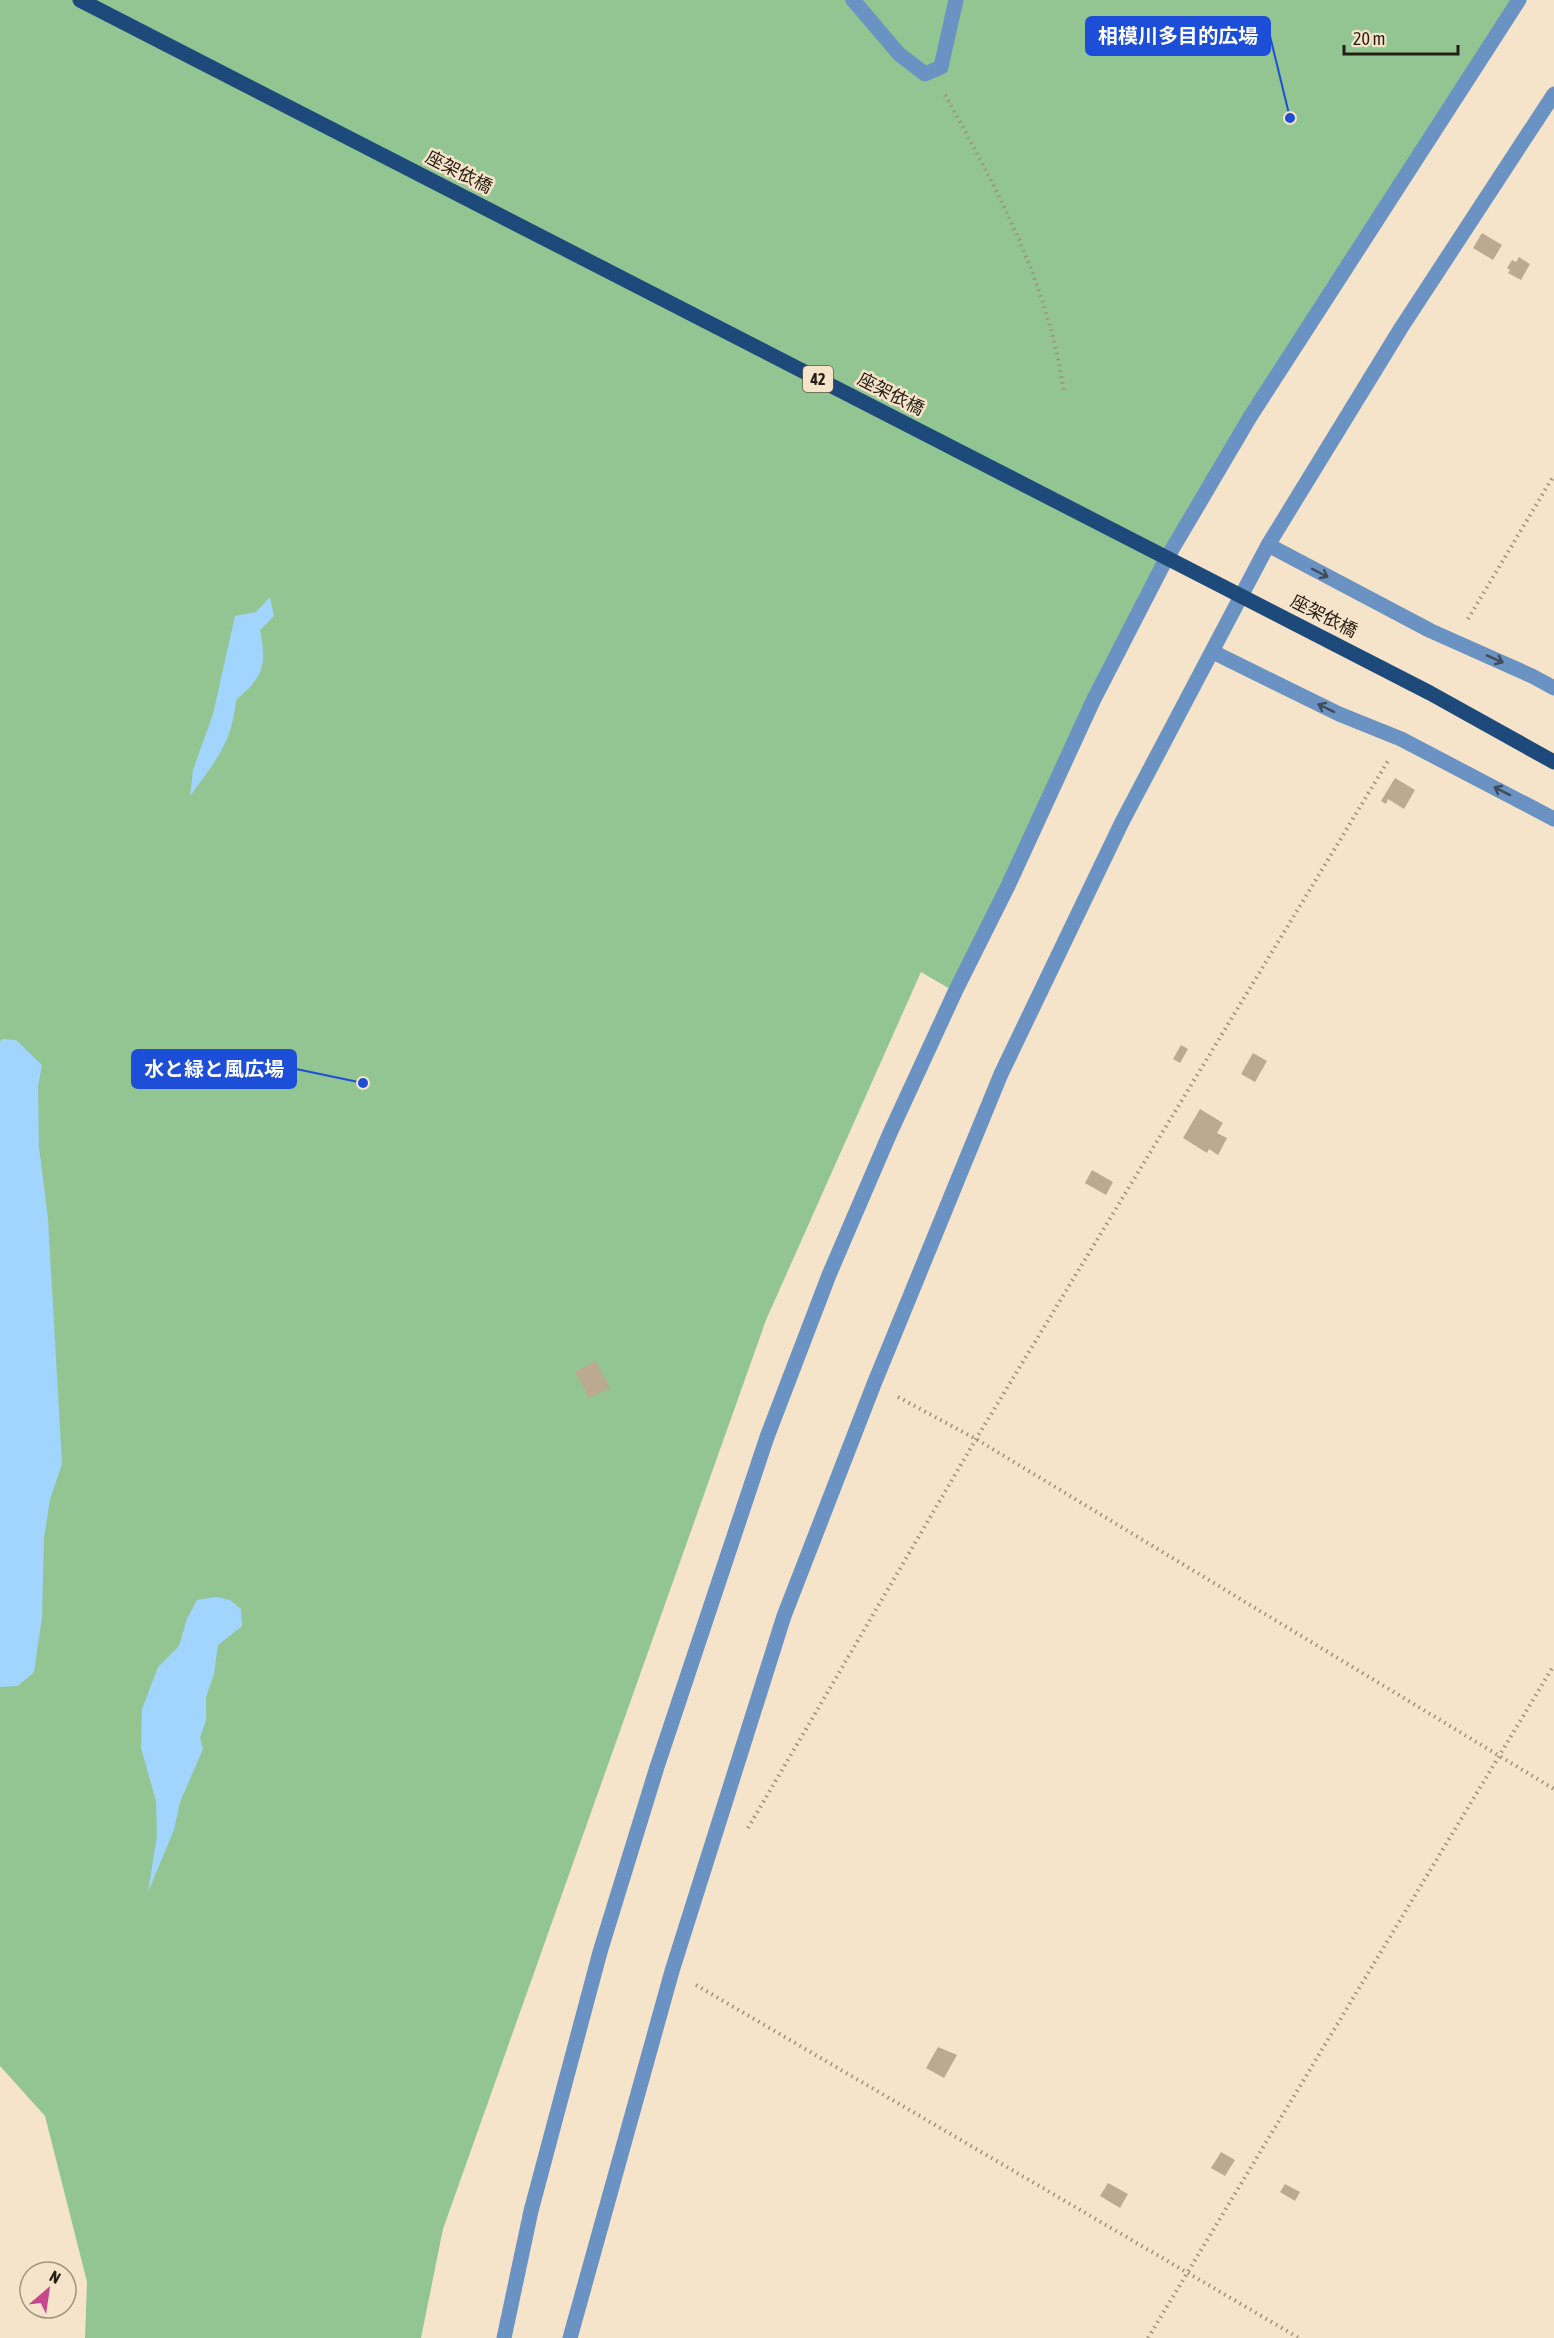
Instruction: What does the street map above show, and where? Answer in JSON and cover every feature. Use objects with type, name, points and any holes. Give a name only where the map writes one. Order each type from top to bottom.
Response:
[{"type":"main road","name":"座架依橋","points":[[80,0],[1430,693],[1554,762]]},
{"type":"street","points":[[853,0],[899,54],[925,74],[941,67],[956,0]]},
{"type":"street","points":[[504,2338],[531,2211],[600,1952],[657,1767],[767,1437],[829,1275],[880,1155],[1093,701],[1164,563],[1250,417],[1519,0]]},
{"type":"street","points":[[570,2338],[672,1971],[784,1616],[874,1384],[1000,1074],[1122,822],[1268,545],[1401,328],[1554,94]]},
{"type":"street","points":[[1268,545],[1431,631],[1554,688]]},
{"type":"street","points":[[1213,652],[1339,714],[1401,739],[1554,819]]},
{"type":"path","points":[[932,71],[991,178],[1018,234],[1045,308],[1057,351],[1064,393]]},
{"type":"path","points":[[1455,641],[1554,475]]},
{"type":"path","points":[[745,1834],[976,1439],[1401,739]]},
{"type":"path","points":[[874,1384],[976,1439],[1554,1789]]},
{"type":"path","points":[[1148,2338],[1554,1665]]},
{"type":"path","points":[[672,1971],[1299,2338]]},
{"type":"green space","points":[[0,0],[1520,0],[1164,563],[955,992],[921,972],[766,1320],[443,2229],[421,2338],[85,2338],[87,2282],[45,2116],[0,2066]]},
{"type":"water","points":[[270,597],[274,616],[260,630],[263,653],[261,670],[253,684],[236,700],[231,729],[221,751],[190,796],[193,770],[213,714],[235,616],[256,612]]},
{"type":"water","points":[[2,1039],[16,1040],[42,1065],[38,1087],[39,1147],[48,1219],[62,1464],[50,1499],[44,1538],[42,1617],[34,1672],[18,1686],[0,1687],[0,1042]]},
{"type":"water","points":[[216,1597],[230,1600],[241,1609],[242,1626],[218,1645],[214,1674],[206,1697],[206,1720],[200,1738],[203,1749],[180,1802],[174,1830],[148,1892],[157,1836],[156,1801],[141,1748],[142,1709],[158,1667],[179,1646],[187,1619],[197,1600]]},
{"type":"building","points":[[1482,233],[1502,245],[1493,260],[1473,248]]},
{"type":"building","points":[[1519,257],[1530,264],[1521,280],[1508,273],[1510,270],[1507,268],[1512,260],[1516,262]]},
{"type":"building","points":[[1395,778],[1415,790],[1404,809],[1388,799],[1386,804],[1381,801]]},
{"type":"building","points":[[1181,1045],[1188,1049],[1180,1063],[1173,1059]]},
{"type":"building","points":[[1253,1053],[1267,1061],[1255,1082],[1241,1074]]},
{"type":"building","points":[[1200,1109],[1223,1123],[1217,1133],[1227,1138],[1218,1155],[1209,1149],[1207,1153],[1183,1138]]},
{"type":"building","points":[[1092,1170],[1113,1182],[1106,1195],[1085,1183]]},
{"type":"building","points":[[596,1361],[610,1388],[589,1398],[575,1372]]},
{"type":"building","points":[[938,2047],[957,2055],[944,2078],[926,2068]]},
{"type":"building","points":[[1221,2152],[1235,2160],[1225,2176],[1211,2168]]},
{"type":"building","points":[[1108,2183],[1128,2194],[1120,2208],[1100,2196]]},
{"type":"building","points":[[1285,2184],[1300,2192],[1295,2201],[1280,2192]]},
{"type":"place","name":"相模川多目的広場","points":[[1290,118]]},
{"type":"place","name":"水と緑と風広場","points":[[363,1083]]}]
